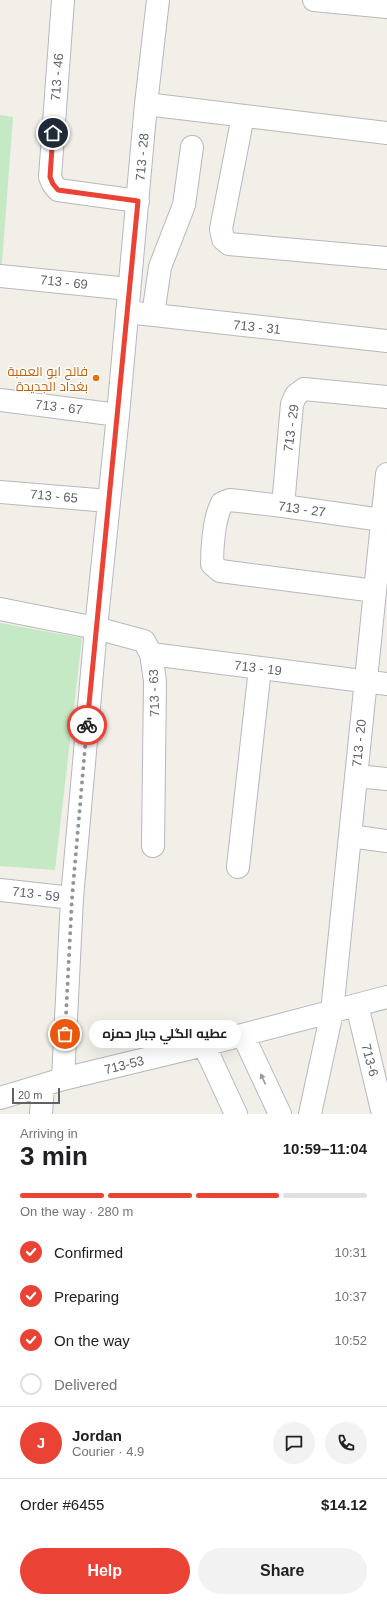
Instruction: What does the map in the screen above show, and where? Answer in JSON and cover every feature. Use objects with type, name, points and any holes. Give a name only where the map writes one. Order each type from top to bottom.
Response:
[{"type":"street","name":"713 - 46","points":[[63,0],[50,177],[58,190],[138,201]]},
{"type":"street","name":"713 - 28","points":[[63,1079],[72,898],[146,104],[158,0]]},
{"type":"street","points":[[314,0],[387,7]]},
{"type":"street","points":[[146,104],[387,133]]},
{"type":"street","points":[[243,116],[221,229],[223,239],[229,244],[387,258]]},
{"type":"street","points":[[153,315],[160,267],[184,206],[192,147]]},
{"type":"street","name":"713 - 69","points":[[0,276],[129,289]]},
{"type":"street","name":"713 - 31","points":[[127,312],[387,341]]},
{"type":"street","name":"713 - 29","points":[[283,506],[292,404],[296,395],[304,389],[387,397]]},
{"type":"street","name":"713 - 67","points":[[0,400],[118,415]]},
{"type":"street","name":"713 - 20","points":[[310,1114],[332,1012],[375,591],[382,563],[382,520],[387,474]]},
{"type":"street","name":"713 - 65","points":[[0,492],[109,501]]},
{"type":"street","name":"713 - 27","points":[[375,591],[220,571],[212,564],[212,554],[218,510],[222,503],[230,500],[382,520]]},
{"type":"street","name":"713 - 63","points":[[0,608],[96,628],[144,641],[151,654],[155,681],[153,846]]},
{"type":"street","name":"713 - 19","points":[[151,654],[387,684]]},
{"type":"street","points":[[238,867],[260,668]]},
{"type":"street","points":[[356,776],[387,779]]},
{"type":"street","points":[[350,836],[387,842]]},
{"type":"street","name":"713 - 59","points":[[0,890],[72,898]]},
{"type":"street","name":"713-53","points":[[0,1098],[63,1079],[204,1045],[387,997]]},
{"type":"street","name":"713-6","points":[[356,1005],[381,1082],[383,1114]]},
{"type":"street","points":[[243,1035],[280,1114]]},
{"type":"street","points":[[204,1045],[236,1114]]},
{"type":"street","points":[[41,1114],[43,1086]]},
{"type":"green space","points":[[0,115],[13,117],[1,276],[0,276]]},
{"type":"green space","points":[[0,623],[82,638],[55,870],[0,866]]},
{"type":"way so far","points":[[65,1034],[72,898],[87,725]]},
{"type":"place","name":"فالح ابو العمبة بغداد الجديدة","points":[[96,378]]},
{"type":"place","name":"عطيه الگلي جبار حمزه","points":[[65,1034]]},
{"type":"route","points":[[53,133],[50,177],[58,190],[138,201],[87,725]]}]
